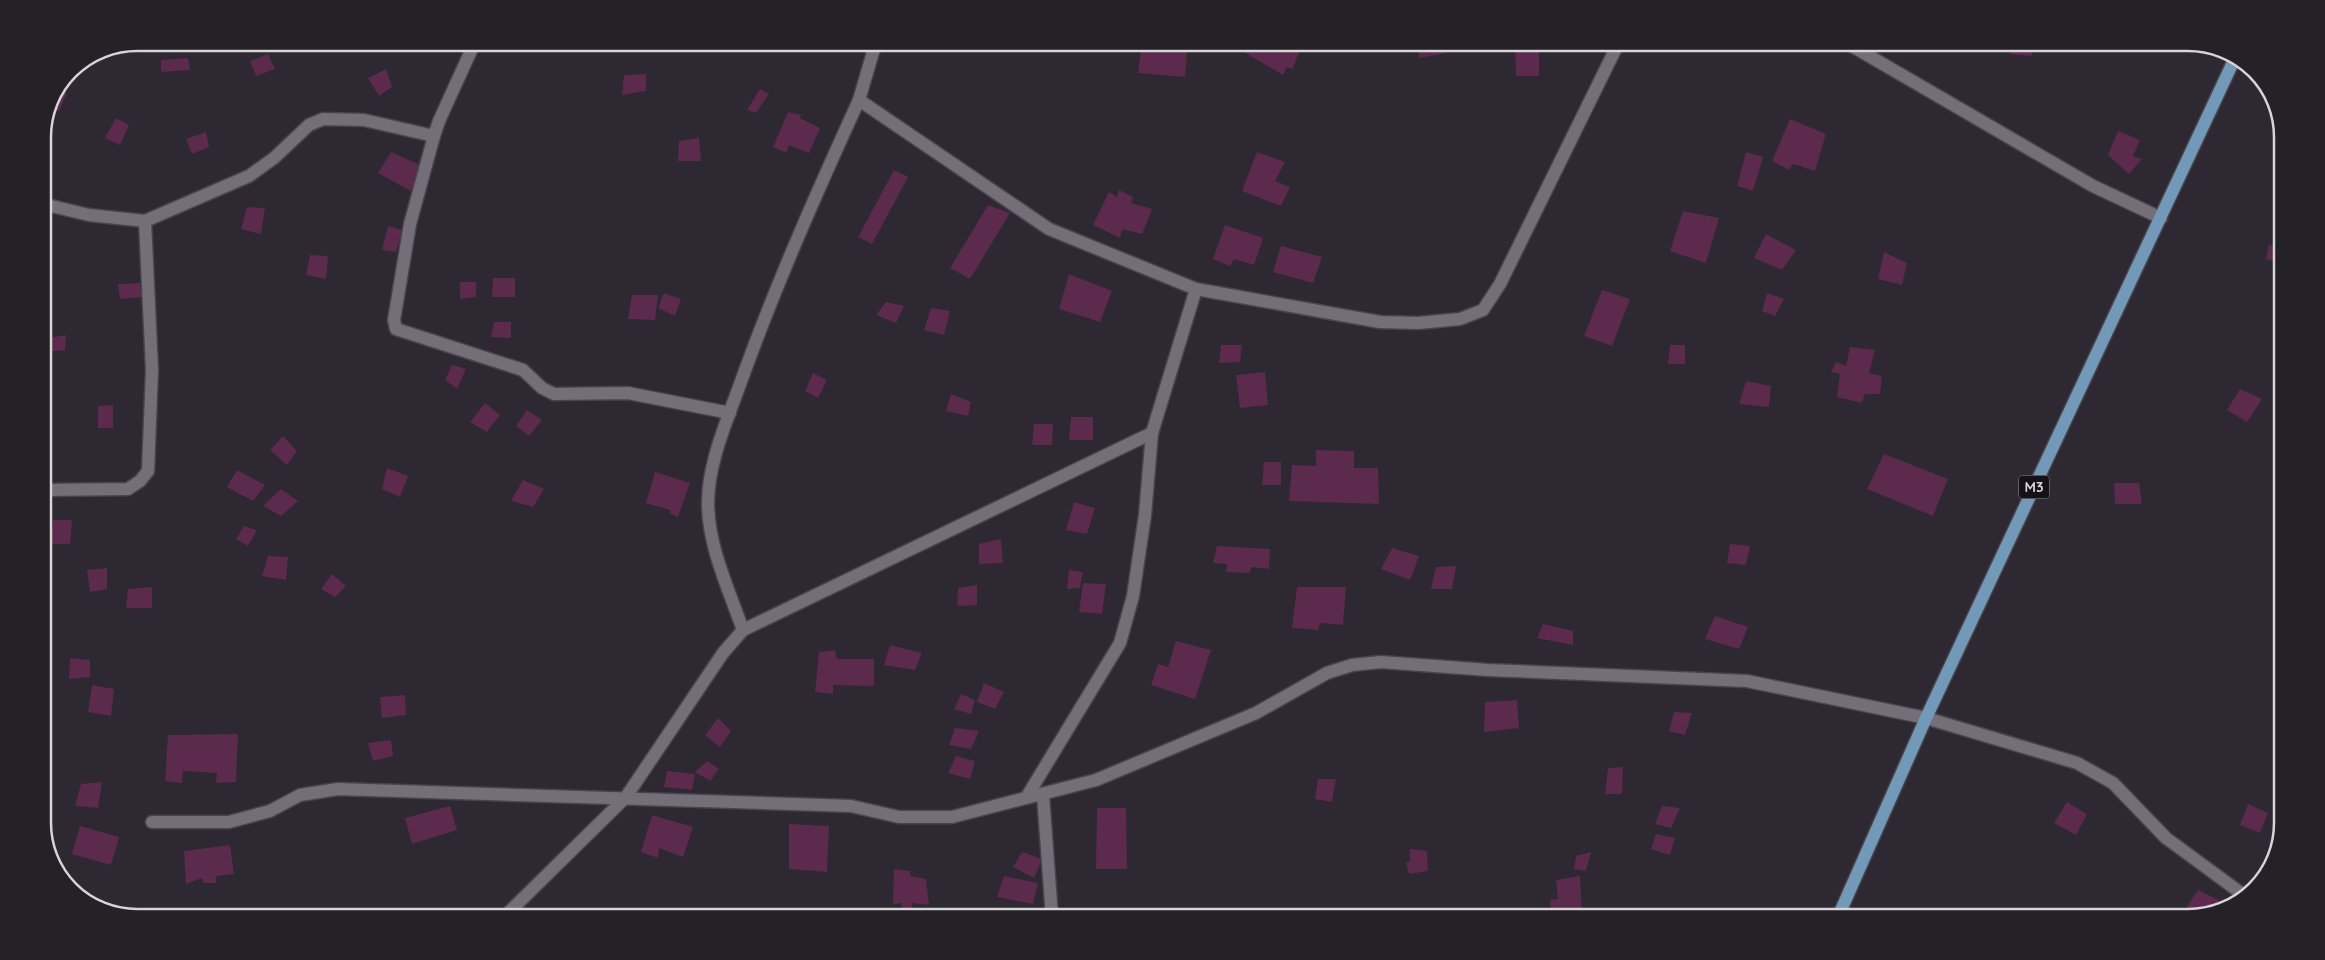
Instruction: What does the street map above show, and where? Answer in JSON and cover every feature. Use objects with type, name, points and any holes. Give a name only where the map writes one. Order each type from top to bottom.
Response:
[{"type":"main road","name":"M3","points":[[1842,909],[1926,718],[2232,64]]},
{"type":"street","points":[[471,51],[438,121],[410,224],[394,320],[396,329],[523,370],[542,388],[554,394],[628,393],[730,413]]},
{"type":"street","points":[[743,630],[712,537],[708,503],[712,467],[760,328],[810,207],[859,100],[873,51]]},
{"type":"street","points":[[859,100],[1049,229],[1196,289],[1380,322],[1418,323],[1460,319],[1483,310],[1500,284],[1615,51]]},
{"type":"street","points":[[1861,51],[2093,186],[2161,218]]},
{"type":"street","points":[[51,206],[89,215],[146,221],[249,176],[274,158],[309,125],[323,119],[364,120],[434,136]]},
{"type":"street","points":[[51,490],[128,489],[140,481],[148,472],[152,370],[146,221]]},
{"type":"street","points":[[1026,798],[1120,643],[1134,587],[1145,515],[1152,433],[1196,289]]},
{"type":"street","points":[[513,909],[626,797],[723,653],[743,630],[1152,433]]},
{"type":"street","points":[[152,822],[229,822],[270,811],[300,795],[338,789],[626,797],[851,806],[899,817],[952,817],[1096,780],[1256,713],[1327,672],[1352,665],[1381,662],[1488,670],[1747,681],[1926,718],[2077,763],[2113,783],[2166,838],[2239,892]]},
{"type":"street","points":[[1043,795],[1051,909]]},
{"type":"building","points":[[1141,51],[1187,51],[1185,77],[1138,73]]},
{"type":"building","points":[[1242,51],[1300,51],[1292,69],[1287,67],[1283,75]]},
{"type":"building","points":[[1419,51],[1446,51],[1446,53],[1419,58]]},
{"type":"building","points":[[1515,51],[1539,51],[1539,76],[1516,76]]},
{"type":"building","points":[[2010,51],[2033,51],[2032,56],[2010,54]]},
{"type":"building","points":[[268,54],[275,69],[256,76],[250,61]]},
{"type":"building","points":[[188,58],[190,70],[161,72],[161,60]]},
{"type":"building","points":[[386,69],[392,87],[379,96],[368,78]]},
{"type":"building","points":[[646,74],[646,91],[622,95],[624,75]]},
{"type":"building","points":[[760,89],[769,94],[756,113],[747,110]]},
{"type":"building","points":[[64,93],[67,93],[59,111],[56,110],[58,104]]},
{"type":"building","points":[[788,112],[801,115],[800,118],[820,128],[809,153],[789,145],[786,153],[773,147]]},
{"type":"building","points":[[116,118],[129,125],[120,145],[105,138]]},
{"type":"building","points":[[1790,119],[1826,134],[1815,171],[1793,164],[1789,170],[1772,161]]},
{"type":"building","points":[[2118,131],[2140,140],[2133,156],[2142,159],[2129,174],[2108,155]]},
{"type":"building","points":[[206,132],[209,147],[192,154],[186,139]]},
{"type":"building","points":[[699,138],[701,161],[678,161],[679,141]]},
{"type":"building","points":[[391,152],[422,166],[411,191],[378,173]]},
{"type":"building","points":[[1257,152],[1285,162],[1275,181],[1290,187],[1281,206],[1242,191]]},
{"type":"building","points":[[1746,152],[1763,157],[1753,191],[1737,186]]},
{"type":"building","points":[[894,170],[908,177],[872,244],[858,237]]},
{"type":"building","points":[[1119,190],[1133,197],[1131,203],[1152,209],[1142,234],[1122,229],[1120,238],[1093,225],[1109,192],[1117,197]]},
{"type":"building","points":[[988,205],[1010,213],[970,279],[950,268]]},
{"type":"building","points":[[247,207],[265,208],[261,234],[241,229]]},
{"type":"building","points":[[1683,211],[1719,218],[1706,263],[1670,251]]},
{"type":"building","points":[[1225,225],[1263,238],[1254,265],[1234,259],[1230,266],[1213,259]]},
{"type":"building","points":[[388,226],[402,230],[396,252],[382,250]]},
{"type":"building","points":[[1766,234],[1796,250],[1782,270],[1754,258]]},
{"type":"building","points":[[2269,244],[2274,246],[2274,261],[2266,259]]},
{"type":"building","points":[[1281,246],[1322,257],[1313,283],[1273,272]]},
{"type":"building","points":[[1884,252],[1907,263],[1902,285],[1878,279]]},
{"type":"building","points":[[310,255],[328,256],[326,279],[306,275]]},
{"type":"building","points":[[1069,274],[1112,291],[1100,322],[1059,309]]},
{"type":"building","points":[[493,278],[515,278],[515,297],[492,297]]},
{"type":"building","points":[[460,282],[476,282],[476,297],[460,299]]},
{"type":"building","points":[[140,283],[143,297],[120,299],[118,284]]},
{"type":"building","points":[[1602,290],[1630,299],[1612,346],[1584,336]]},
{"type":"building","points":[[664,293],[681,299],[675,316],[658,308]]},
{"type":"building","points":[[1767,293],[1784,299],[1775,316],[1762,311]]},
{"type":"building","points":[[632,295],[658,295],[655,320],[628,319]]},
{"type":"building","points":[[886,302],[904,306],[896,323],[876,315]]},
{"type":"building","points":[[931,308],[950,311],[944,335],[924,330]]},
{"type":"building","points":[[494,322],[511,322],[511,338],[491,337]]},
{"type":"building","points":[[66,335],[65,350],[51,351],[51,338]]},
{"type":"building","points":[[1221,345],[1242,345],[1240,362],[1219,363]]},
{"type":"building","points":[[1670,345],[1685,345],[1685,364],[1668,364]]},
{"type":"building","points":[[1850,347],[1875,350],[1869,373],[1882,376],[1880,394],[1865,394],[1862,403],[1837,397],[1840,374],[1831,372],[1836,362],[1846,366]]},
{"type":"building","points":[[452,365],[466,369],[457,389],[445,380]]},
{"type":"building","points":[[1265,372],[1268,405],[1240,408],[1236,375]]},
{"type":"building","points":[[813,373],[827,380],[818,398],[805,391]]},
{"type":"building","points":[[1746,381],[1771,386],[1769,407],[1739,404]]},
{"type":"building","points":[[2240,389],[2262,399],[2247,422],[2227,410]]},
{"type":"building","points":[[951,394],[971,402],[968,416],[946,411]]},
{"type":"building","points":[[485,403],[500,415],[487,432],[470,422]]},
{"type":"building","points":[[113,405],[113,428],[98,428],[98,406]]},
{"type":"building","points":[[527,410],[542,420],[529,436],[516,426]]},
{"type":"building","points":[[1071,417],[1093,417],[1093,440],[1069,440]]},
{"type":"building","points":[[1034,424],[1053,424],[1052,445],[1032,445]]},
{"type":"building","points":[[283,436],[297,451],[287,465],[270,450]]},
{"type":"building","points":[[1316,450],[1354,451],[1354,468],[1378,468],[1379,504],[1289,501],[1292,465],[1316,466]]},
{"type":"building","points":[[1884,454],[1948,479],[1933,516],[1867,489]]},
{"type":"building","points":[[1264,462],[1281,462],[1281,485],[1262,485]]},
{"type":"building","points":[[387,468],[408,476],[400,497],[382,489]]},
{"type":"building","points":[[237,470],[265,485],[253,501],[227,487]]},
{"type":"building","points":[[655,472],[690,483],[678,517],[670,514],[670,510],[646,503]]},
{"type":"building","points":[[523,480],[544,489],[533,507],[511,501]]},
{"type":"building","points":[[2114,483],[2139,483],[2142,504],[2115,504]]},
{"type":"building","points":[[281,489],[298,501],[281,516],[263,506]]},
{"type":"building","points":[[1074,502],[1095,508],[1087,534],[1066,530]]},
{"type":"building","points":[[53,520],[72,520],[70,544],[51,544]]},
{"type":"building","points":[[244,526],[257,530],[248,546],[236,539]]},
{"type":"building","points":[[1001,539],[1003,563],[979,564],[979,544]]},
{"type":"building","points":[[1730,544],[1750,546],[1746,565],[1727,563]]},
{"type":"building","points":[[1217,546],[1270,549],[1269,569],[1252,567],[1249,573],[1226,572],[1227,564],[1213,563]]},
{"type":"building","points":[[1392,548],[1419,556],[1410,580],[1381,569]]},
{"type":"building","points":[[268,556],[288,557],[286,580],[262,576]]},
{"type":"building","points":[[1456,566],[1452,589],[1431,589],[1436,567]]},
{"type":"building","points":[[107,568],[107,589],[90,592],[87,570]]},
{"type":"building","points":[[1069,570],[1083,572],[1080,588],[1067,589]]},
{"type":"building","points":[[332,574],[346,586],[335,597],[321,589]]},
{"type":"building","points":[[1083,583],[1106,584],[1102,614],[1079,612]]},
{"type":"building","points":[[977,585],[977,605],[957,606],[958,588]]},
{"type":"building","points":[[152,587],[152,608],[126,608],[128,589]]},
{"type":"building","points":[[1297,587],[1346,587],[1343,625],[1320,623],[1318,630],[1292,628]]},
{"type":"building","points":[[1715,616],[1748,627],[1739,649],[1705,639]]},
{"type":"building","points":[[1543,624],[1573,631],[1573,645],[1537,638]]},
{"type":"building","points":[[1176,641],[1211,650],[1195,699],[1151,685],[1158,664],[1168,667]]},
{"type":"building","points":[[890,645],[922,653],[915,670],[884,665]]},
{"type":"building","points":[[835,650],[837,659],[874,659],[874,686],[833,685],[833,694],[815,692],[819,652]]},
{"type":"building","points":[[70,658],[90,660],[90,677],[69,679]]},
{"type":"building","points":[[984,683],[1004,692],[995,709],[977,702]]},
{"type":"building","points":[[92,685],[114,689],[111,716],[88,712]]},
{"type":"building","points":[[961,694],[975,700],[971,714],[954,709]]},
{"type":"building","points":[[405,695],[406,715],[382,718],[380,697]]},
{"type":"building","points":[[1517,700],[1519,728],[1484,732],[1485,702]]},
{"type":"building","points":[[1674,712],[1692,713],[1685,735],[1669,731]]},
{"type":"building","points":[[718,718],[731,731],[720,747],[705,735]]},
{"type":"building","points":[[955,728],[979,731],[971,749],[949,745]]},
{"type":"building","points":[[238,734],[236,782],[216,783],[217,773],[183,771],[182,783],[165,781],[168,735]]},
{"type":"building","points":[[391,740],[393,756],[373,761],[368,743]]},
{"type":"building","points":[[956,756],[975,761],[970,779],[948,773]]},
{"type":"building","points":[[707,761],[719,769],[710,781],[695,772]]},
{"type":"building","points":[[1623,767],[1622,794],[1605,794],[1608,768]]},
{"type":"building","points":[[667,771],[695,774],[692,790],[664,787]]},
{"type":"building","points":[[1318,779],[1336,779],[1332,802],[1315,799]]},
{"type":"building","points":[[102,782],[98,808],[75,806],[81,784]]},
{"type":"building","points":[[2067,802],[2087,814],[2076,835],[2054,823]]},
{"type":"building","points":[[2248,804],[2268,813],[2260,833],[2240,825]]},
{"type":"building","points":[[450,806],[457,830],[412,844],[405,818]]},
{"type":"building","points":[[1662,806],[1680,808],[1671,828],[1655,824]]},
{"type":"building","points":[[1097,808],[1126,808],[1127,869],[1096,869]]},
{"type":"building","points":[[652,815],[693,827],[683,857],[659,848],[658,858],[641,852]]},
{"type":"building","points":[[789,824],[829,826],[827,872],[789,869]]},
{"type":"building","points":[[80,826],[119,837],[111,865],[72,854]]},
{"type":"building","points":[[1656,834],[1675,838],[1670,855],[1651,849]]},
{"type":"building","points":[[230,845],[234,874],[216,876],[216,883],[204,883],[202,878],[186,884],[184,851]]},
{"type":"building","points":[[1410,849],[1427,851],[1428,871],[1409,874],[1406,863],[1410,861]]},
{"type":"building","points":[[1022,852],[1042,859],[1034,878],[1013,867]]},
{"type":"building","points":[[1591,852],[1586,871],[1574,869],[1576,856]]},
{"type":"building","points":[[894,869],[910,871],[910,876],[926,879],[929,905],[912,903],[912,909],[902,909],[901,903],[893,904]]},
{"type":"building","points":[[1004,876],[1038,883],[1033,904],[997,897]]},
{"type":"building","points":[[1580,876],[1582,909],[1551,909],[1550,900],[1558,899],[1556,880]]},
{"type":"building","points":[[2198,890],[2222,902],[2199,908],[2185,909]]}]
